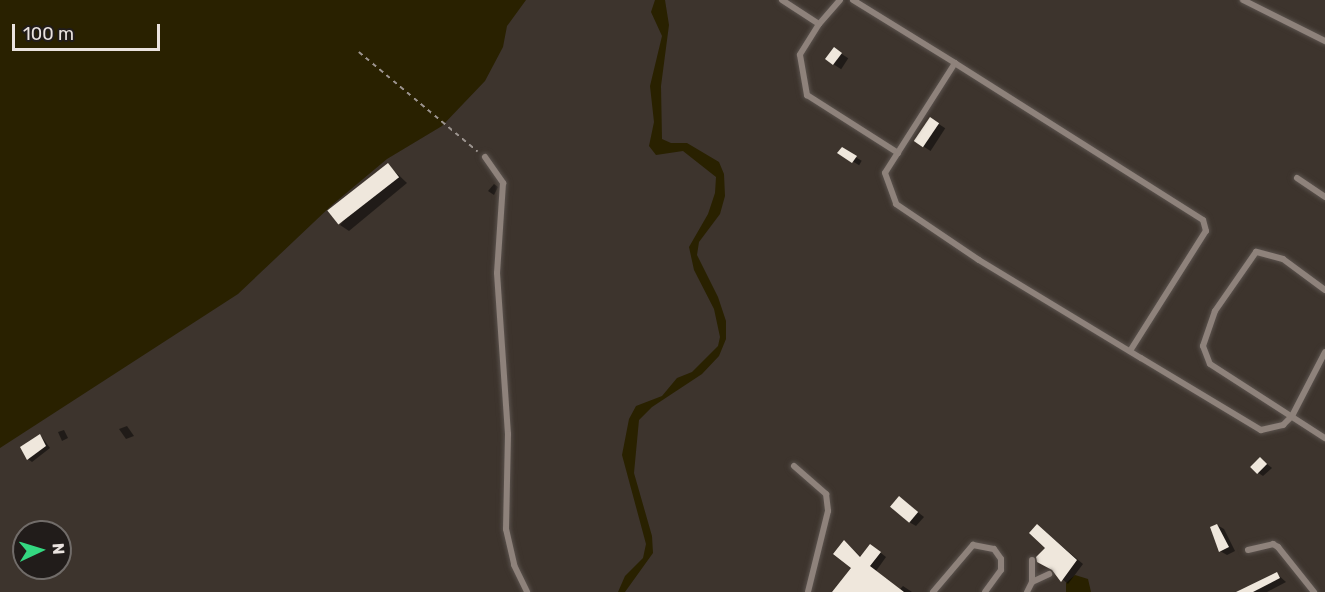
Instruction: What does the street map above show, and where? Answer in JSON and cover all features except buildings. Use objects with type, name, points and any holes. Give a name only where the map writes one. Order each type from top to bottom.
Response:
[{"type":"lane","points":[[782,0],[819,24]]},
{"type":"lane","points":[[840,0],[819,24],[800,55],[807,95],[898,153]]},
{"type":"lane","points":[[853,0],[1203,220],[1206,231],[1130,351]]},
{"type":"lane","points":[[1243,0],[1325,41]]},
{"type":"lane","points":[[955,63],[885,173],[896,204],[1261,430],[1283,425],[1292,416],[1325,352]]},
{"type":"lane","points":[[484,157],[503,183],[497,273],[507,434],[506,529],[514,564],[527,592]]},
{"type":"lane","points":[[1297,178],[1325,197]]},
{"type":"lane","points":[[1325,290],[1283,260],[1256,252],[1232,283],[1206,332],[1203,346],[1210,364],[1325,438]]},
{"type":"lane","points":[[794,466],[826,494],[827,503],[808,592]]},
{"type":"lane","points":[[1248,550],[1273,544],[1278,547],[1314,592]]},
{"type":"lane","points":[[933,592],[973,545],[994,549],[1001,559],[1001,570],[985,592]]},
{"type":"lane","points":[[1027,592],[1032,582],[1032,560]]},
{"type":"lane","points":[[1032,582],[1049,574]]},
{"type":"path","points":[[359,52],[442,126],[484,157]]},
{"type":"shaded area","points":[[0,0],[526,0],[507,26],[503,47],[485,81],[442,126],[387,159],[332,205],[238,294],[0,448]]},
{"type":"shaded area","points":[[655,0],[665,0],[669,25],[661,86],[662,139],[671,143],[687,143],[719,162],[724,174],[725,196],[720,214],[699,242],[697,255],[718,297],[726,321],[726,339],[719,356],[702,374],[652,407],[639,420],[634,473],[652,536],[653,553],[625,592],[618,592],[625,576],[643,558],[646,544],[622,455],[629,419],[636,406],[662,396],[677,378],[692,372],[718,346],[720,337],[714,309],[694,270],[689,247],[708,214],[715,193],[716,177],[683,151],[656,155],[649,146],[654,122],[650,86],[662,36],[651,12]]},
{"type":"shaded area","points":[[1075,575],[1088,579],[1091,592],[1066,592],[1066,583]]}]
